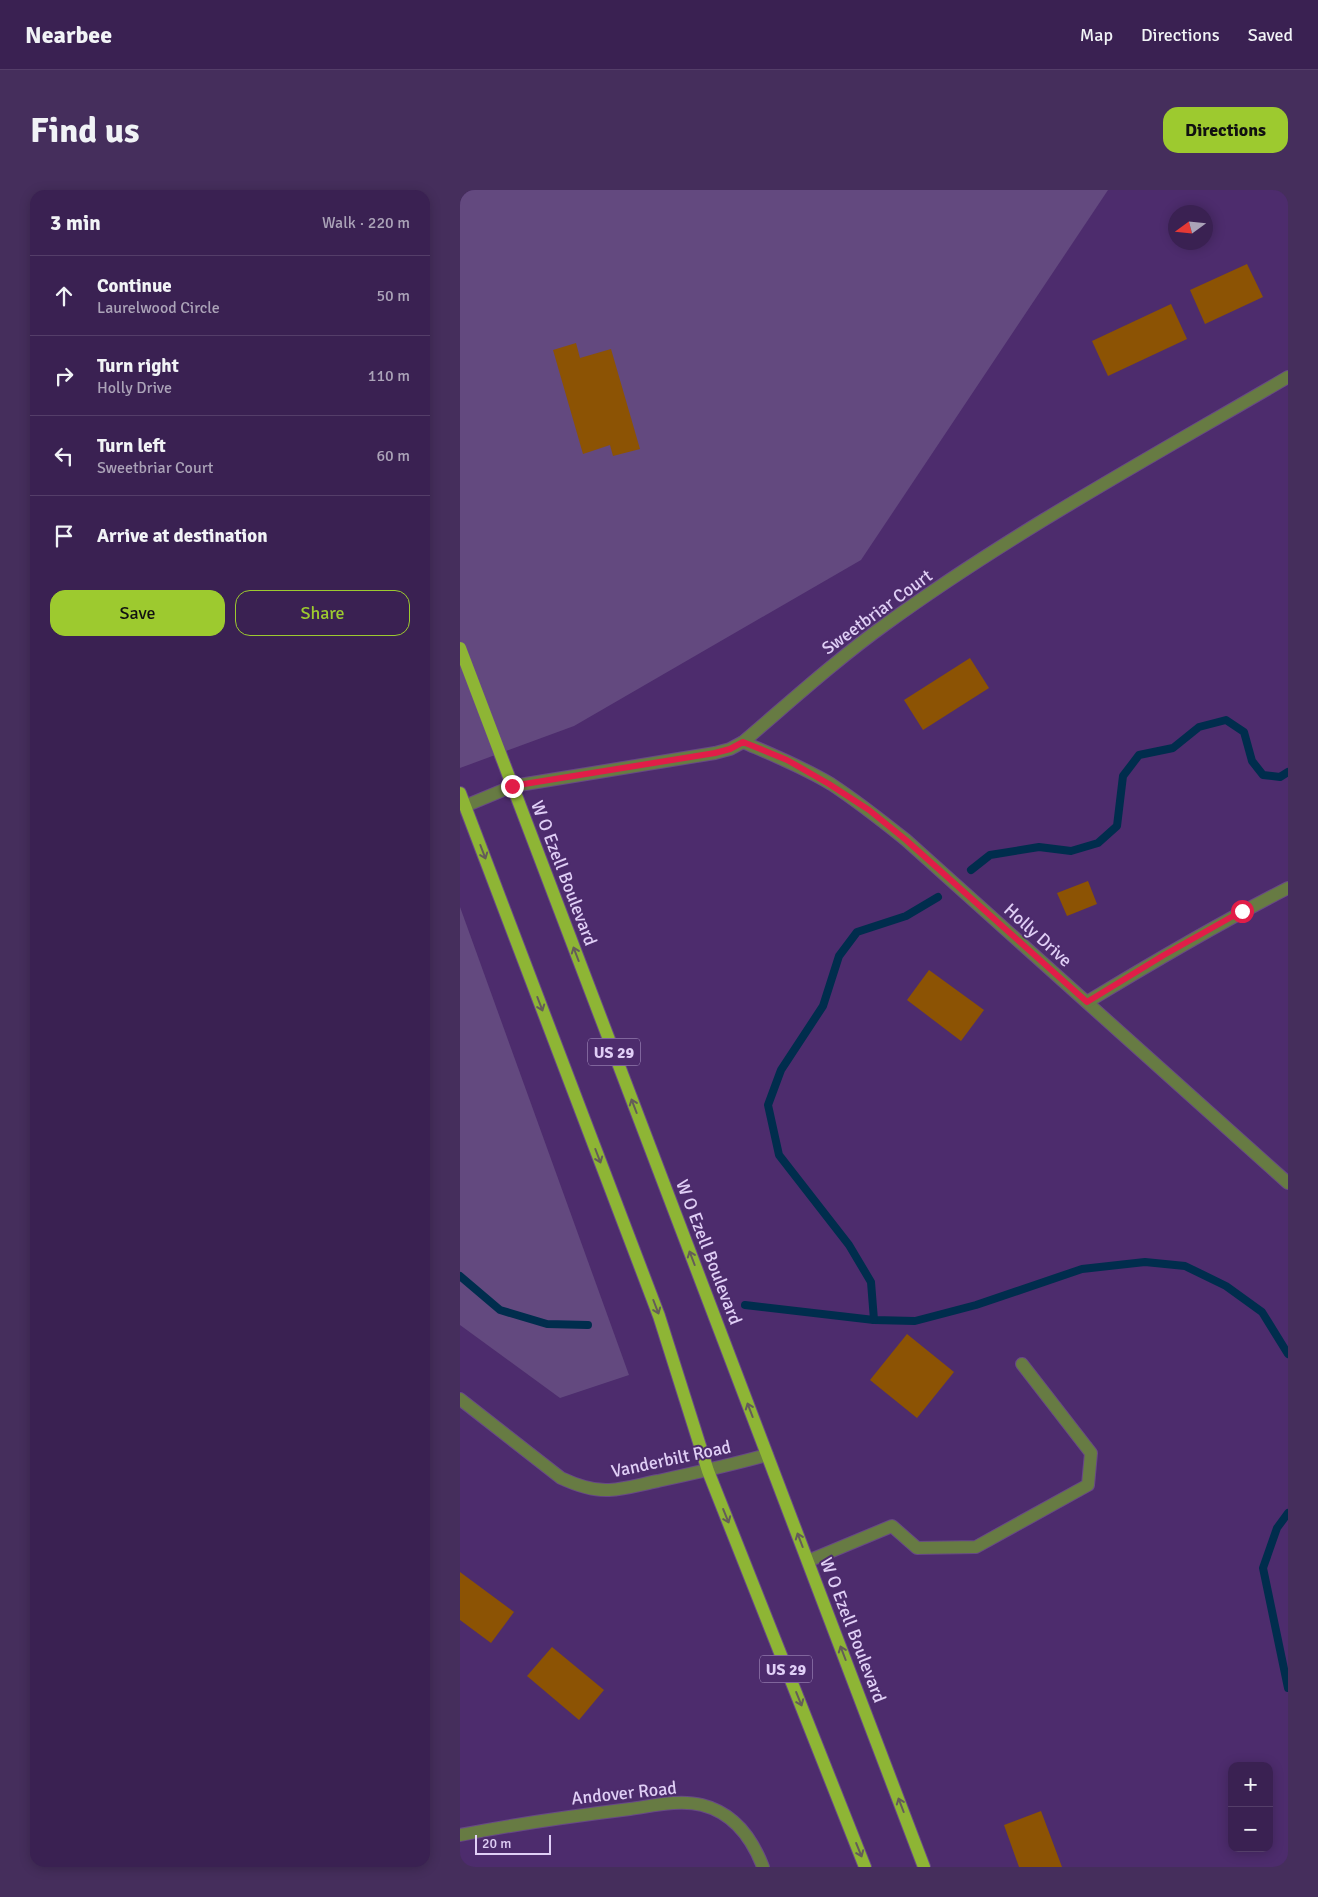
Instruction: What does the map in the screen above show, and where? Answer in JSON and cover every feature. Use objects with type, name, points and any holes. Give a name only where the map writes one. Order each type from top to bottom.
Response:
[{"type":"main road","name":"W O Ezell Boulevard","points":[[460,648],[924,1867]]},
{"type":"main road","name":"US 29","points":[[460,793],[659,1316],[708,1470],[865,1867]]},
{"type":"street","name":"Sweetbriar Court","points":[[465,806],[512,786],[730,749],[743,742],[885,625],[956,576],[1036,525],[1288,377]]},
{"type":"street","name":"Holly Drive","points":[[743,742],[804,770],[869,810],[906,840],[1288,1183]]},
{"type":"street","points":[[1087,1002],[1164,955],[1242,911],[1288,888]]},
{"type":"street","points":[[808,1561],[892,1526],[917,1548],[976,1547],[1088,1485],[1090,1453],[1022,1364]]},
{"type":"street","name":"Vanderbilt Road","points":[[460,1399],[561,1478],[576,1485],[592,1489],[609,1490],[708,1470],[767,1455]]},
{"type":"street","name":"Andover Road","points":[[460,1835],[573,1816],[674,1803],[701,1805],[725,1814],[745,1832],[763,1867]]},
{"type":"shaded area","points":[[460,190],[1108,190],[861,560],[574,726],[460,768]]},
{"type":"shaded area","points":[[460,907],[629,1375],[560,1398],[460,1325]]},
{"type":"building","points":[[1247,264],[1263,297],[1205,324],[1190,290]]},
{"type":"building","points":[[1171,304],[1187,339],[1108,376],[1092,341]]},
{"type":"building","points":[[576,343],[580,358],[611,349],[640,449],[613,456],[610,445],[583,454],[553,350]]},
{"type":"building","points":[[970,658],[989,688],[923,730],[904,700]]},
{"type":"building","points":[[1088,881],[1097,904],[1067,916],[1057,893]]},
{"type":"building","points":[[929,970],[984,1010],[961,1041],[907,1000]]},
{"type":"building","points":[[907,1334],[954,1372],[917,1418],[870,1380]]},
{"type":"building","points":[[460,1572],[514,1612],[491,1643],[460,1620]]},
{"type":"building","points":[[552,1647],[604,1690],[579,1720],[527,1676]]},
{"type":"building","points":[[1041,1811],[1062,1867],[1019,1867],[1004,1825]]},
{"type":"waterway","points":[[971,870],[990,855],[1039,847],[1071,851],[1098,843],[1117,826],[1123,776],[1139,755],[1173,748],[1199,727],[1226,720],[1244,732],[1252,761],[1263,775],[1280,777],[1288,772]]},
{"type":"waterway","points":[[874,1320],[871,1282],[849,1245],[779,1155],[768,1105],[781,1070],[823,1006],[839,956],[857,932],[906,916],[938,897]]},
{"type":"waterway","points":[[745,1305],[874,1320],[915,1321],[976,1305],[1082,1269],[1145,1262],[1185,1266],[1226,1286],[1262,1312],[1288,1354]]},
{"type":"waterway","points":[[460,1276],[500,1310],[547,1324],[588,1325]]},
{"type":"waterway","points":[[1288,1513],[1277,1528],[1263,1568],[1288,1688]]},
{"type":"route","points":[[512,786],[715,753],[730,749],[743,742],[787,760],[869,810],[906,840],[1087,1002],[1164,955],[1242,911]]}]
